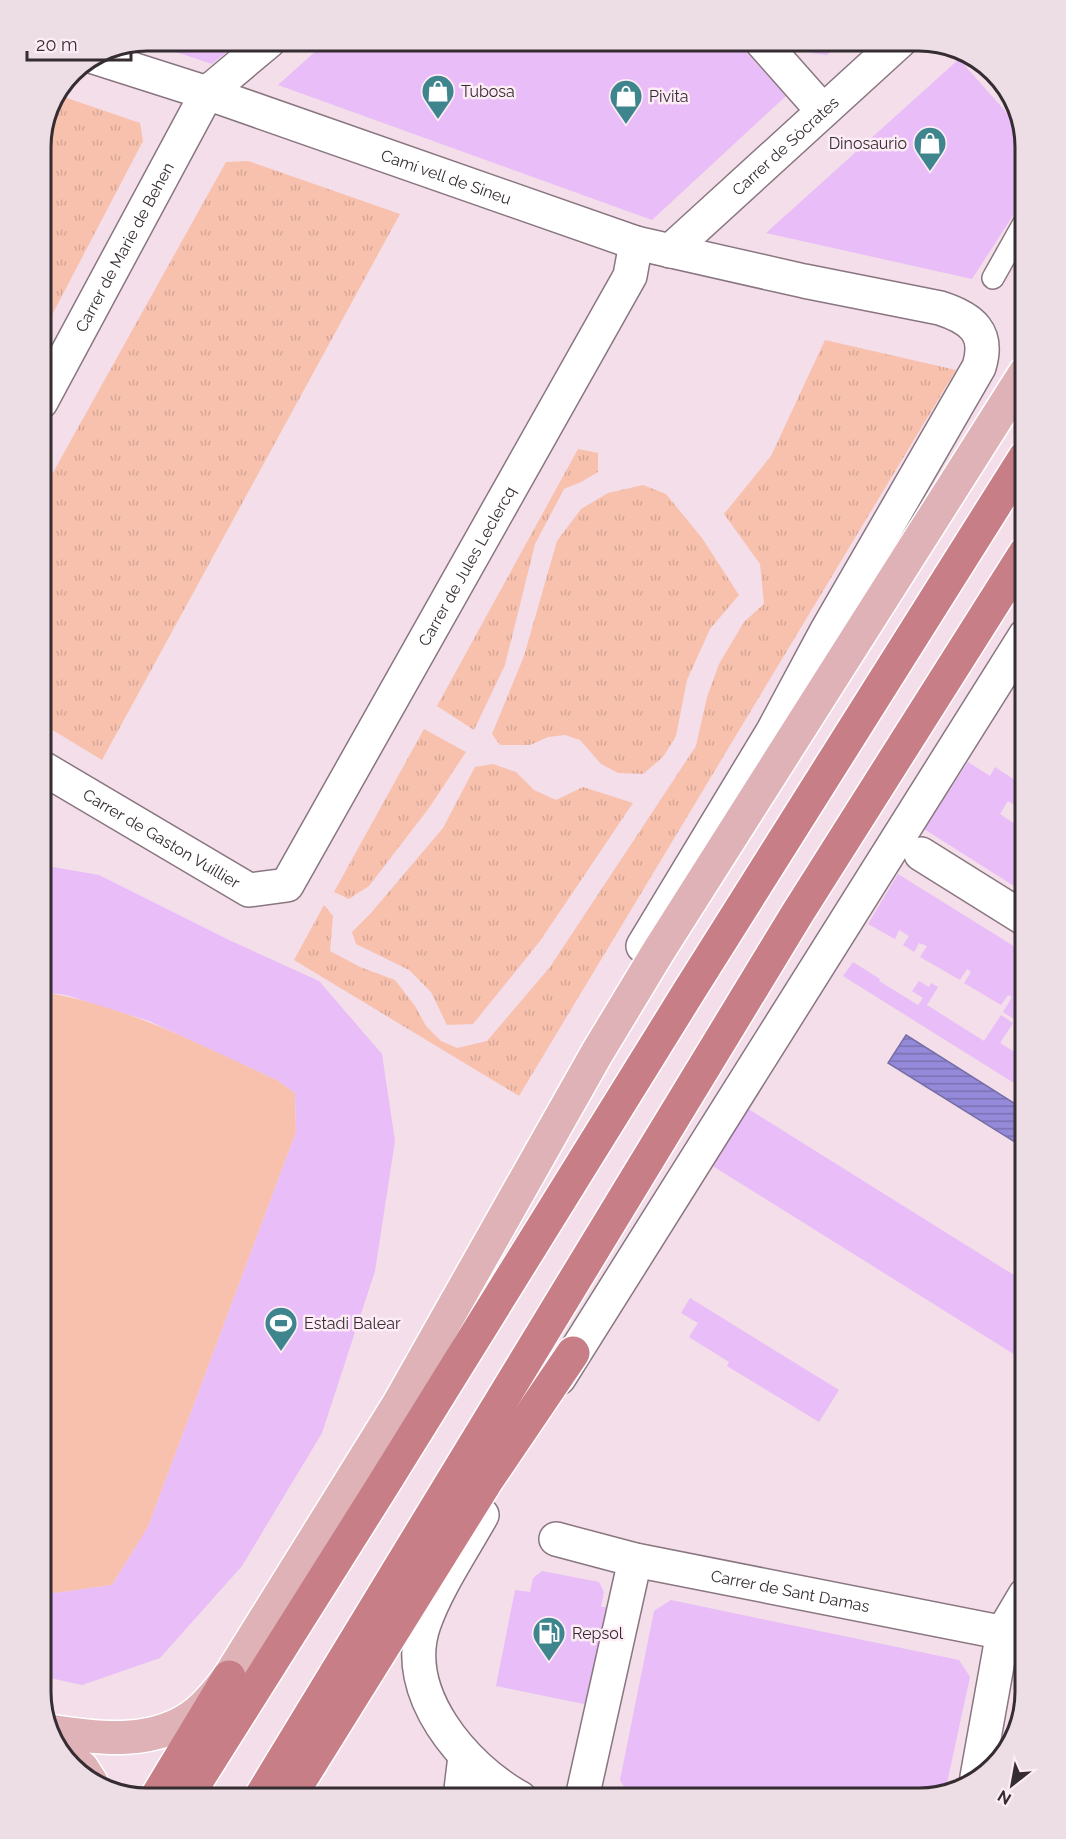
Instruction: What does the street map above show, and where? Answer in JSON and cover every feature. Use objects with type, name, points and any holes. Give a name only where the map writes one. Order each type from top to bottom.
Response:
[{"type":"highway","points":[[192,1788],[685,998],[1015,475]]},
{"type":"highway","points":[[266,1788],[797,914],[1015,570]]},
{"type":"highway","points":[[295,1788],[487,1480],[573,1353]]},
{"type":"highway","points":[[162,1788],[229,1677]]},
{"type":"main road","points":[[60,1732],[114,1739],[154,1733],[175,1726],[197,1713],[229,1677],[392,1414],[597,1053],[658,952],[1015,390]]},
{"type":"street","points":[[207,93],[256,51]]},
{"type":"street","points":[[770,51],[823,111]]},
{"type":"street","name":"Carrer de Sòcrates","points":[[670,251],[889,51]]},
{"type":"street","name":"Camí vell de Sineu","points":[[106,61],[207,93],[636,243],[804,281],[940,308],[957,314],[971,323],[980,335],[984,352],[979,367],[826,632],[773,731],[585,1044],[468,1264],[437,1337]]},
{"type":"street","name":"Carrer de Marie de Behen","points":[[51,383],[207,93]]},
{"type":"street","name":"Carrer de Jules Leclercq","points":[[287,885],[630,276],[636,243]]},
{"type":"street","points":[[505,1788],[488,1777],[465,1756],[437,1717],[425,1689],[420,1668],[419,1647],[424,1624],[438,1594],[573,1353],[1015,653]]},
{"type":"street","name":"Carrer de Gaston Vuillier","points":[[51,773],[249,890],[287,885]]},
{"type":"street","points":[[921,854],[1015,912]]},
{"type":"street","name":"Carrer de Sant Damas","points":[[556,1539],[635,1560],[1014,1634]]},
{"type":"street","points":[[584,1788],[635,1560]]},
{"type":"street","points":[[980,1766],[1014,1634]]},
{"type":"street","points":[[461,1788],[465,1756]]},
{"type":"lane","points":[[993,278],[1015,240]]},
{"type":"green space","points":[[65,97],[140,123],[143,141],[51,317],[51,141],[58,111]]},
{"type":"green space","points":[[248,161],[400,214],[102,760],[51,729],[51,476],[226,162]]},
{"type":"green space","points":[[825,340],[956,370],[519,1096],[294,960],[324,905],[333,916],[330,951],[360,967],[395,980],[415,1006],[426,1026],[441,1041],[457,1048],[487,1041],[550,967],[696,746],[707,697],[719,664],[744,622],[764,604],[760,564],[724,514],[771,456]]},
{"type":"green space","points":[[578,449],[598,453],[598,472],[564,489],[535,544],[505,665],[474,730],[437,706]]},
{"type":"green space","points":[[643,485],[666,494],[702,538],[739,595],[710,629],[687,680],[676,736],[663,757],[643,774],[618,773],[601,764],[580,740],[565,735],[548,737],[530,745],[500,745],[492,734],[524,656],[557,541],[581,509],[608,493]]},
{"type":"green space","points":[[424,729],[466,752],[429,808],[369,886],[349,899],[334,892]]},
{"type":"green space","points":[[493,764],[516,772],[534,790],[556,800],[583,787],[633,803],[540,941],[473,1024],[447,1025],[431,992],[409,970],[356,944],[352,932],[443,828],[475,767]]},
{"type":"green space","points":[[51,994],[102,1006],[162,1027],[277,1080],[295,1093],[296,1132],[148,1527],[112,1585],[51,1592]]},
{"type":"shaded area","points":[[906,1035],[1015,1104],[1015,1142],[888,1063]]},
{"type":"building","points":[[173,51],[228,51],[212,64]]},
{"type":"building","name":"Pivita","points":[[316,51],[745,51],[786,96],[652,220],[278,85]]},
{"type":"building","points":[[809,51],[832,51],[827,55]]},
{"type":"building","name":"Dinosaurio","points":[[958,60],[1010,116],[1015,147],[1015,212],[972,279],[766,233]]},
{"type":"building","points":[[968,762],[990,776],[995,767],[1015,780],[1015,805],[1008,801],[1000,814],[1015,824],[1015,887],[924,829]]},
{"type":"building","name":"Estadi Balear","points":[[51,867],[99,875],[229,940],[319,981],[382,1054],[395,1141],[375,1271],[322,1433],[242,1566],[160,1658],[82,1685],[51,1678],[51,1592],[112,1585],[148,1527],[296,1132],[295,1093],[277,1080],[149,1021],[66,995],[51,993]]},
{"type":"building","points":[[898,874],[1015,947],[1015,1020],[1003,1012],[1012,997],[1008,995],[1001,1005],[964,983],[971,972],[967,969],[960,980],[920,957],[927,946],[919,943],[914,952],[903,945],[909,936],[899,930],[895,939],[868,924]]},
{"type":"building","points":[[853,962],[918,1005],[923,998],[912,991],[919,981],[929,987],[931,983],[938,987],[927,1005],[984,1041],[1001,1015],[1013,1023],[1000,1043],[1015,1052],[1015,1084],[843,976]]},
{"type":"building","points":[[747,1108],[1015,1276],[1015,1355],[711,1165]]},
{"type":"building","points":[[690,1298],[839,1390],[819,1422],[727,1366],[729,1362],[689,1337],[698,1323],[681,1313]]},
{"type":"building","points":[[542,1571],[599,1582],[604,1592],[601,1607],[608,1607],[589,1705],[496,1686],[515,1590],[530,1592],[533,1578]]},
{"type":"building","points":[[671,1600],[959,1660],[970,1677],[947,1784],[919,1788],[625,1788],[620,1780],[654,1611]]},
{"type":"place","name":"Tubosa","points":[[438,120]]},
{"type":"place","name":"Pivita","points":[[626,125]]},
{"type":"place","name":"Dinosaurio","points":[[930,172]]},
{"type":"place","name":"Estadi Balear","points":[[281,1352]]},
{"type":"place","name":"Repsol","points":[[549,1662]]}]
